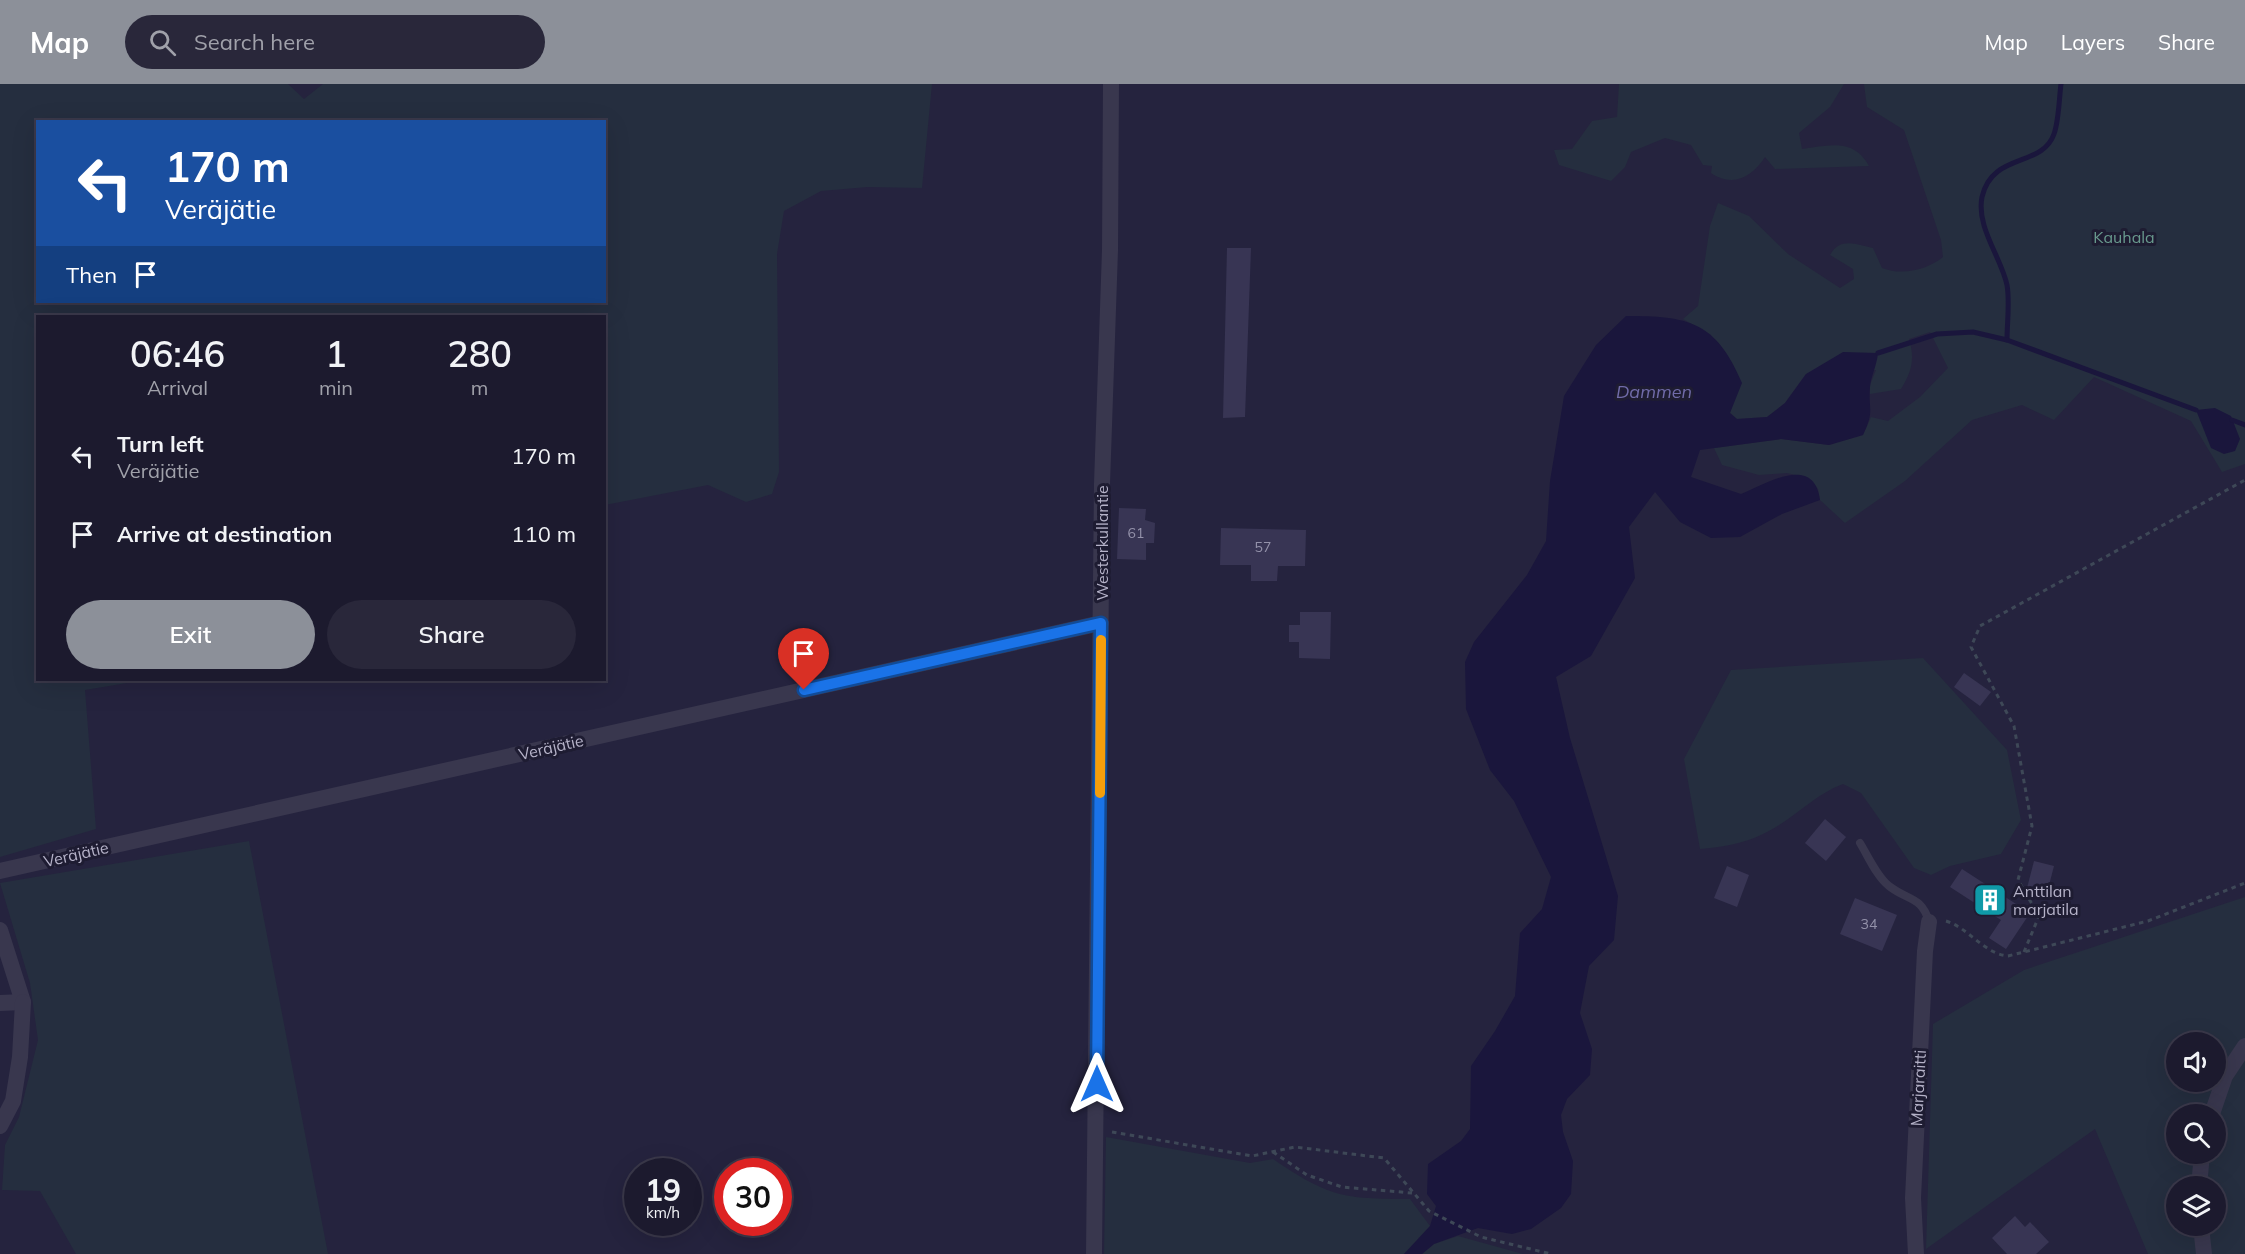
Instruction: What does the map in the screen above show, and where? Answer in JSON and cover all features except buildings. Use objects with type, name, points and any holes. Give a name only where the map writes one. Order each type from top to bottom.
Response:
[{"type":"street","name":"Westerkullantie","points":[[1094,1254],[1101,623],[1111,84]]},
{"type":"street","name":"Veräjätie","points":[[0,871],[1101,623]]},
{"type":"street","name":"Marjaraitti","points":[[1916,1254],[1914,1186],[1925,951],[1929,922]]},
{"type":"street","points":[[0,930],[23,1002],[20,1057],[13,1101],[0,1126]]},
{"type":"street","points":[[0,1003],[23,1002]]},
{"type":"street","points":[[2215,1104],[2224,1076],[2245,1046]]},
{"type":"street","points":[[2202,1236],[2204,1254]]},
{"type":"lane","points":[[1860,843],[1888,886],[1918,902],[1926,909],[1929,922]]},
{"type":"path","points":[[2024,952],[2039,916],[2018,880],[2032,826],[2013,726],[1971,647],[1980,626],[2245,480]]},
{"type":"path","points":[[1929,922],[1945,921],[1958,924],[1997,955],[2024,952],[2148,921],[2245,883]]},
{"type":"path","points":[[1097,1130],[1144,1136],[1252,1156],[1295,1147],[1384,1158],[1429,1211],[1481,1237],[1551,1254]]},
{"type":"path","points":[[1273,1152],[1307,1175],[1342,1187],[1414,1194]]},
{"type":"green space","points":[[0,84],[288,84],[304,99],[323,84],[932,84],[922,188],[867,187],[821,191],[784,211],[777,254],[779,472],[772,494],[746,502],[708,485],[606,505],[606,315],[36,315],[36,681],[139,681],[85,690],[96,829],[0,857]]},
{"type":"green space","points":[[1619,84],[1844,84],[1830,107],[1799,133],[1802,149],[1830,145],[1848,147],[1863,157],[1869,166],[1775,169],[1765,157],[1748,175],[1727,180],[1711,173],[1712,166],[1703,165],[1691,145],[1665,138],[1631,152],[1625,167],[1611,181],[1559,165],[1554,150],[1572,149],[1592,121],[1617,117]]},
{"type":"green space","name":"Kauhala","points":[[1864,84],[2245,84],[2245,464],[2222,472],[2191,421],[2094,377],[2054,420],[2022,405],[1972,420],[1905,481],[1845,523],[1820,500],[1818,489],[1809,478],[1787,473],[1759,475],[1722,465],[1714,448],[1781,439],[1829,445],[1863,435],[1871,417],[1888,421],[1920,397],[1948,368],[1930,332],[1909,339],[1912,353],[1911,365],[1901,389],[1870,394],[1870,385],[1876,370],[1806,374],[1785,403],[1767,417],[1737,419],[1730,413],[1732,406],[1711,335],[1683,319],[1698,306],[1710,226],[1718,203],[1749,216],[1788,254],[1840,288],[1854,279],[1853,269],[1830,255],[1834,249],[1844,244],[1873,248],[1882,268],[1890,270],[1914,270],[1937,262],[1943,257],[1941,240],[1904,130],[1867,107]]},
{"type":"green space","points":[[1923,658],[2007,750],[2021,820],[2001,854],[1950,866],[1931,875],[1914,868],[1861,793],[1843,784],[1822,795],[1774,829],[1748,840],[1700,849],[1684,759],[1731,670]]},
{"type":"green space","points":[[249,841],[328,1254],[76,1254],[40,1191],[2,1190],[5,1145],[19,1117],[38,1040],[30,983],[0,883]]},
{"type":"green space","points":[[2245,897],[2245,1254],[2148,1254],[2095,1129],[1926,1249],[1933,1024],[2024,970]]},
{"type":"green space","points":[[1106,1137],[1250,1163],[1273,1159],[1292,1172],[1337,1193],[1368,1198],[1410,1199],[1430,1226],[1404,1254],[1104,1254]]},
{"type":"green space","points":[[1458,1236],[1523,1254],[1422,1254],[1434,1244]]},
{"type":"water","name":"Dammen","points":[[1626,316],[1648,316],[1683,321],[1698,326],[1722,346],[1742,383],[1730,413],[1737,419],[1767,417],[1785,403],[1806,374],[1843,352],[1878,353],[1870,387],[1869,420],[1863,435],[1829,445],[1781,439],[1700,450],[1691,477],[1741,494],[1775,479],[1788,476],[1799,475],[1809,478],[1816,486],[1820,500],[1782,514],[1740,537],[1711,538],[1680,522],[1655,492],[1629,527],[1635,578],[1591,656],[1556,677],[1570,738],[1618,896],[1614,940],[1589,966],[1580,1013],[1592,1049],[1590,1075],[1567,1099],[1561,1115],[1563,1132],[1573,1161],[1571,1194],[1561,1208],[1531,1229],[1512,1234],[1478,1228],[1434,1244],[1422,1254],[1404,1254],[1430,1226],[1436,1206],[1427,1194],[1428,1164],[1461,1141],[1470,1129],[1471,1066],[1515,996],[1520,933],[1542,909],[1551,877],[1514,801],[1490,770],[1466,709],[1465,662],[1474,642],[1527,575],[1546,541],[1550,481],[1564,396],[1596,345]]},
{"type":"water","points":[[2215,408],[2231,416],[2240,439],[2235,451],[2224,454],[2211,448],[2196,410]]},
{"type":"waterway","points":[[2007,340],[2007,285],[1986,231],[1981,208],[1982,197],[1987,183],[1996,173],[2006,166],[2039,152],[2048,145],[2056,128],[2061,84]]},
{"type":"waterway","points":[[1878,353],[1937,334],[1973,332],[2007,340],[2196,410]]},
{"type":"waterway","points":[[2232,420],[2245,425]]},
{"type":"slow traffic","points":[[1100,793],[1101,640]]},
{"type":"place","name":"Anttilan marjatila","points":[[1990,900]]},
{"type":"route","points":[[804,690],[1101,623],[1097,1084]]}]
